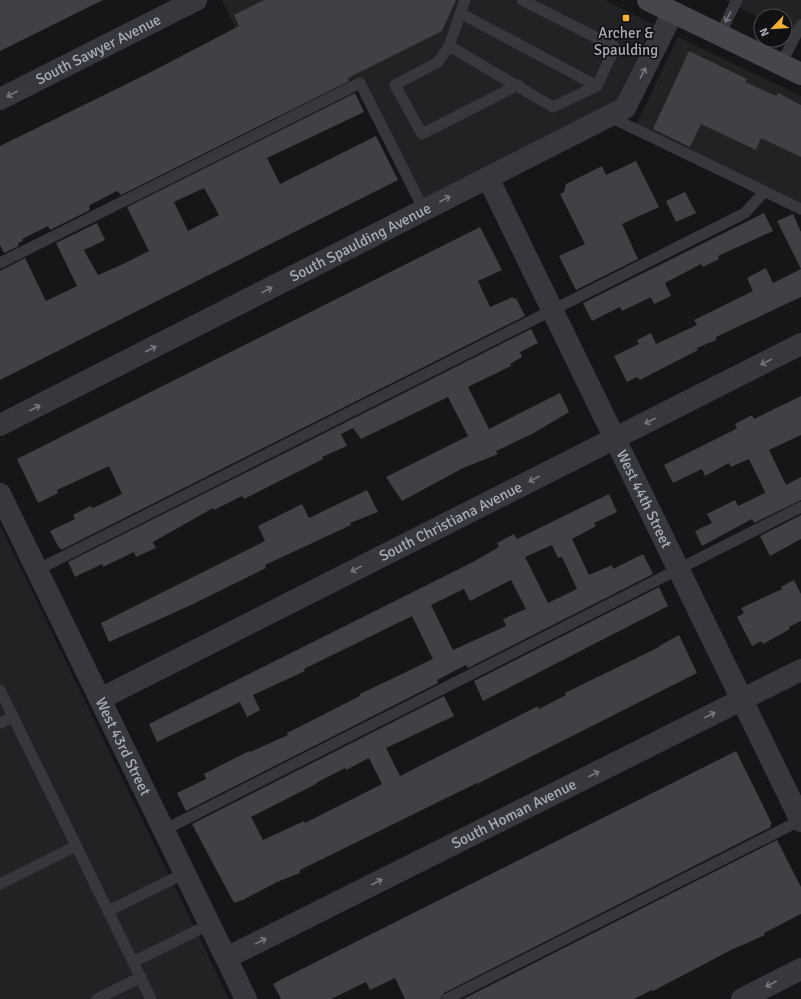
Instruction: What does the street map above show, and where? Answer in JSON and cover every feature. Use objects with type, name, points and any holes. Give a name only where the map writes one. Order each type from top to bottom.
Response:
[{"type":"main road","points":[[648,0],[801,74]]},
{"type":"street","name":"South Sawyer Avenue","points":[[0,99],[196,0]]},
{"type":"street","name":"South Spaulding Avenue","points":[[0,425],[625,108],[674,12]]},
{"type":"street","name":"West 44th Street","points":[[488,178],[801,820]]},
{"type":"street","name":"South Christiana Avenue","points":[[100,699],[801,344]]},
{"type":"street","name":"West 43rd Street","points":[[0,494],[246,999]]},
{"type":"street","name":"South Homan Avenue","points":[[226,958],[801,670]]},
{"type":"street","points":[[742,999],[801,969]]},
{"type":"lane","points":[[464,0],[449,46],[438,62],[395,85],[422,134],[518,85]]},
{"type":"lane","points":[[449,46],[518,85],[553,107],[597,86],[615,47],[522,0]]},
{"type":"lane","points":[[720,34],[737,0]]},
{"type":"lane","points":[[460,13],[597,86]]},
{"type":"lane","points":[[781,64],[801,25]]},
{"type":"lane","points":[[0,263],[360,83],[424,210]]},
{"type":"lane","points":[[608,116],[801,209]]},
{"type":"lane","points":[[37,570],[745,213],[765,192]]},
{"type":"lane","points":[[164,830],[801,507]]},
{"type":"lane","points":[[0,690],[152,999]]},
{"type":"lane","points":[[0,723],[13,717]]},
{"type":"lane","points":[[447,999],[801,820]]},
{"type":"lane","points":[[0,884],[76,846]]},
{"type":"lane","points":[[108,911],[185,873]]},
{"type":"lane","points":[[133,962],[210,924]]},
{"type":"lane","points":[[98,999],[141,977]]},
{"type":"shaded area","points":[[222,0],[604,0],[653,24],[616,101],[419,200],[360,83],[281,122]]},
{"type":"shaded area","points":[[724,0],[801,0],[801,37],[793,33],[793,8],[753,8],[753,14]]},
{"type":"shaded area","points":[[678,37],[801,96],[801,209],[634,129]]},
{"type":"shaded area","points":[[0,525],[229,999],[0,999]]},
{"type":"building","points":[[0,0],[103,0],[0,51]]},
{"type":"building","points":[[264,0],[456,0],[442,31],[348,78],[349,81],[121,195],[117,191],[90,205],[90,210],[50,230],[48,226],[22,239],[23,241],[18,243],[19,246],[4,253],[0,245],[0,146],[149,73],[239,26],[234,15]]},
{"type":"building","points":[[689,51],[747,79],[745,82],[776,96],[778,93],[801,105],[801,157],[761,138],[756,150],[701,124],[690,147],[653,129]]},
{"type":"building","points":[[355,93],[364,112],[267,158],[280,184],[376,136],[398,180],[0,380],[0,271],[25,258],[46,301],[77,286],[56,243],[97,223],[105,240],[84,250],[98,275],[149,251],[127,207]],"holes":[[[204,188],[219,215],[188,231],[174,202]]]},
{"type":"building","points":[[636,161],[659,207],[622,224],[638,259],[576,290],[559,256],[585,244],[560,194],[564,192],[566,184],[602,166],[606,175]]},
{"type":"building","points":[[685,192],[696,213],[676,222],[666,201]]},
{"type":"building","points":[[764,213],[773,231],[718,256],[719,259],[703,267],[701,264],[665,283],[671,296],[654,304],[651,298],[649,298],[622,311],[620,307],[592,321],[583,303]]},
{"type":"building","points":[[793,214],[801,232],[801,269],[777,221]]},
{"type":"building","points":[[480,227],[502,270],[478,281],[490,307],[513,297],[514,299],[516,298],[525,316],[61,550],[60,547],[59,548],[50,531],[75,519],[73,515],[90,506],[93,508],[122,494],[109,466],[57,490],[58,493],[38,503],[17,459]]},
{"type":"building","points":[[766,268],[773,283],[801,269],[801,297],[716,337],[716,340],[697,348],[698,350],[640,380],[637,377],[627,382],[614,356],[639,344],[637,340],[651,333],[656,344],[697,325],[694,320],[753,291],[747,278]]},
{"type":"building","points":[[531,329],[538,343],[520,352],[522,357],[510,364],[511,366],[468,387],[489,429],[560,393],[569,412],[532,434],[496,451],[498,454],[463,468],[402,501],[386,477],[468,436],[448,397],[361,439],[353,428],[341,434],[347,446],[322,457],[323,459],[244,499],[242,496],[214,510],[213,508],[153,542],[156,548],[136,557],[134,552],[103,567],[102,564],[75,577],[68,562]]},
{"type":"building","points":[[801,396],[801,435],[769,450],[786,485],[801,477],[801,500],[754,523],[752,519],[702,546],[695,531],[712,523],[707,514],[735,500],[738,506],[765,493],[764,490],[749,459],[731,467],[729,463],[705,476],[702,469],[673,483],[664,465],[732,431],[737,428],[735,424],[752,415],[754,419]]},
{"type":"building","points":[[367,490],[378,512],[350,523],[351,525],[265,565],[266,568],[191,605],[109,642],[101,623],[265,541],[258,526],[302,504],[309,518]]},
{"type":"building","points":[[609,494],[617,512],[594,523],[596,526],[572,539],[589,575],[612,565],[613,569],[643,554],[653,574],[468,668],[466,665],[437,680],[438,683],[186,811],[177,793],[206,779],[204,774],[249,751],[250,752],[288,735],[287,733],[360,696],[360,694],[433,659],[412,616],[304,669],[305,671],[253,695],[260,710],[247,717],[240,702],[157,742],[149,724],[473,562],[499,547],[497,543],[514,534],[517,539]],"holes":[[[552,545],[558,558],[562,557],[577,589],[548,603],[525,557]],[[511,580],[526,609],[503,619],[506,626],[453,650],[431,605],[464,589],[470,601]]]},
{"type":"building","points":[[801,515],[801,539],[770,556],[760,536]]},
{"type":"building","points":[[794,580],[801,594],[801,621],[763,644],[761,641],[752,646],[737,617],[744,613],[741,608],[782,589],[781,587]]},
{"type":"building","points":[[659,587],[668,606],[483,701],[474,681]]},
{"type":"building","points":[[679,635],[697,673],[477,784],[300,870],[300,873],[277,882],[243,900],[234,903],[192,824],[444,696],[454,716],[386,748],[400,776],[538,706],[539,709],[566,695],[565,693]],"holes":[[[369,758],[382,784],[305,823],[304,821],[263,840],[251,817],[345,768],[346,770]]]},
{"type":"building","points":[[736,751],[772,824],[770,825],[771,827],[444,993],[440,999],[405,999],[395,978],[370,990],[366,982],[331,999],[281,999],[273,984],[282,979]]},
{"type":"building","points":[[777,840],[801,887],[801,914],[764,933],[765,935],[731,950],[653,991],[652,990],[634,999],[463,999]]},
{"type":"place","name":"Archer & Spaulding","points":[[626,18]]}]
